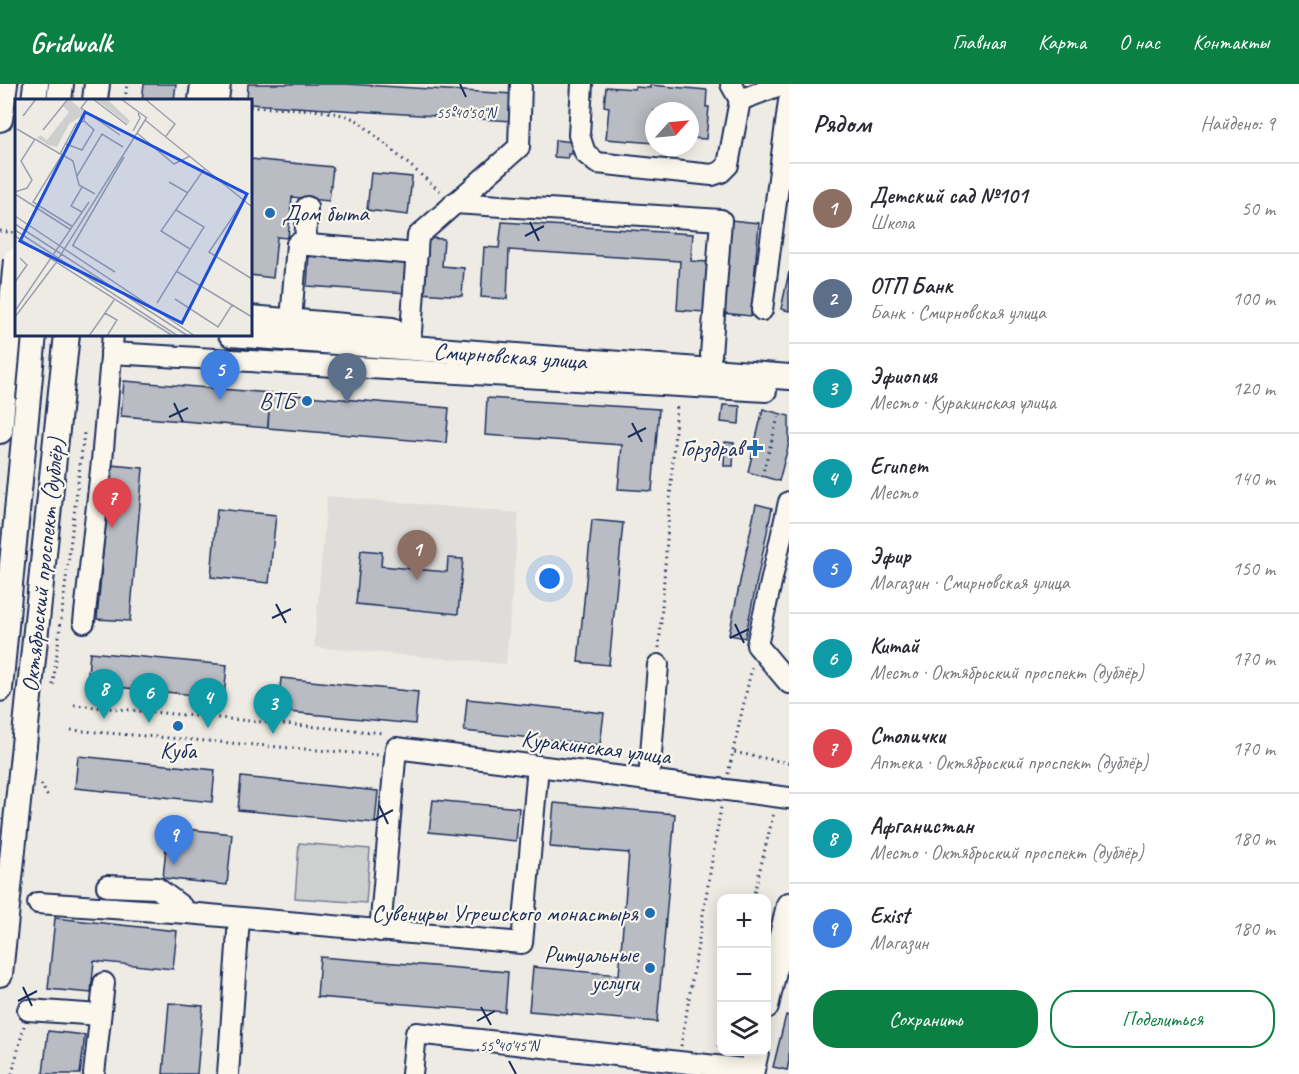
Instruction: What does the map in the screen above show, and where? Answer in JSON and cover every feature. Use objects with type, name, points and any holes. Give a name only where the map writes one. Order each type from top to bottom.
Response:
[{"type":"main road","points":[[0,119],[5,84]]},
{"type":"main road","points":[[34,99],[36,84]]},
{"type":"main road","points":[[59,99],[61,84]]},
{"type":"main road","points":[[95,99],[97,84]]},
{"type":"main road","points":[[0,431],[15,271]]},
{"type":"main road","points":[[0,292],[15,293]]},
{"type":"main road","points":[[0,315],[15,317]]},
{"type":"main road","name":"Смирновская улица","points":[[252,318],[789,361]]},
{"type":"main road","points":[[0,689],[34,336]]},
{"type":"main road","name":"Октябрьский проспект (дублёр)","points":[[0,974],[67,336]]},
{"type":"main road","name":"Смирновская улица","points":[[252,336],[789,377]]},
{"type":"main road","points":[[767,1002],[789,905]]},
{"type":"street","points":[[199,99],[201,84]]},
{"type":"street","points":[[218,99],[220,84]]},
{"type":"street","points":[[411,332],[418,236],[519,147],[521,84]]},
{"type":"street","points":[[582,84],[579,135],[585,153],[597,163],[712,175],[721,172],[728,165],[735,92],[783,84]]},
{"type":"street","points":[[762,310],[789,101]]},
{"type":"street","points":[[454,203],[721,220],[711,355]]},
{"type":"street","points":[[305,245],[307,207]]},
{"type":"street","points":[[291,321],[297,244],[417,254]]},
{"type":"street","points":[[84,622],[112,344],[766,391]]},
{"type":"street","points":[[789,502],[757,645],[789,683]]},
{"type":"street","points":[[649,780],[658,665]]},
{"type":"street","points":[[380,931],[395,752]]},
{"type":"street","name":"Куракинская улица","points":[[395,752],[537,766],[783,797]]},
{"type":"street","points":[[38,903],[187,913],[522,943],[537,766]]},
{"type":"street","points":[[107,886],[157,888],[187,913]]},
{"type":"street","points":[[228,1074],[239,918]]},
{"type":"street","points":[[94,1074],[104,983]]},
{"type":"street","points":[[28,1010],[100,1015]]},
{"type":"street","points":[[412,1074],[416,1033],[678,1061],[753,1065]]},
{"type":"path","points":[[125,99],[127,84]]},
{"type":"path","points":[[252,106],[332,112],[350,117],[358,121],[454,203]]},
{"type":"path","points":[[0,231],[15,233]]},
{"type":"path","points":[[658,665],[678,400]]},
{"type":"path","points":[[762,476],[779,414]]},
{"type":"path","points":[[52,691],[86,424]]},
{"type":"path","points":[[678,1061],[724,788],[757,645]]},
{"type":"path","points":[[71,730],[395,752],[397,735],[74,705]]},
{"type":"path","points":[[733,752],[789,763]]},
{"type":"path","points":[[40,784],[48,797]]},
{"type":"path","points":[[754,894],[783,797]]},
{"type":"path","points":[[12,1074],[28,1010]]},
{"type":"shaded area","points":[[327,496],[519,513],[506,664],[314,647]]},
{"type":"shaded area","points":[[299,843],[370,849],[366,903],[295,898]]},
{"type":"building","points":[[144,84],[176,84],[174,99],[142,99]]},
{"type":"building","points":[[248,84],[347,84],[513,94],[512,121],[252,104],[252,99],[247,99]]},
{"type":"building","points":[[650,85],[707,90],[706,107],[709,107],[706,139],[699,139],[699,102],[645,102],[645,142],[606,139],[609,107],[604,106],[606,87],[650,88]]},
{"type":"building","points":[[555,140],[573,142],[572,154],[568,154],[568,158],[554,157]]},
{"type":"building","name":"Дом быта","points":[[252,159],[333,167],[329,201],[292,197],[288,238],[277,237],[273,278],[252,275]]},
{"type":"building","points":[[371,173],[412,177],[408,215],[367,210]]},
{"type":"building","points":[[730,220],[759,223],[751,316],[722,313]]},
{"type":"building","points":[[502,222],[693,234],[691,261],[709,262],[705,312],[677,310],[680,261],[509,250],[507,299],[481,297],[484,247],[499,248]]},
{"type":"building","points":[[427,238],[444,239],[442,266],[464,268],[462,296],[421,293]]},
{"type":"building","points":[[309,253],[409,260],[407,293],[307,286]]},
{"type":"building","points":[[789,272],[789,311],[781,309]]},
{"type":"building","points":[[124,381],[270,393],[268,428],[121,416]]},
{"type":"building","points":[[270,393],[449,408],[446,443],[268,428]]},
{"type":"building","points":[[487,398],[659,409],[652,491],[618,489],[622,445],[485,435]]},
{"type":"building","points":[[723,405],[740,406],[739,424],[721,422]]},
{"type":"building","points":[[763,409],[789,416],[789,443],[779,481],[748,472]]},
{"type":"building","points":[[725,442],[734,443],[733,466],[724,466]]},
{"type":"building","points":[[111,465],[143,468],[130,621],[97,619]]},
{"type":"building","points":[[756,504],[772,508],[745,638],[729,635]]},
{"type":"building","points":[[217,509],[276,515],[269,583],[211,577]]},
{"type":"building","points":[[592,520],[623,523],[609,665],[578,662]]},
{"type":"building","points":[[361,550],[382,552],[381,566],[447,572],[448,558],[463,559],[458,614],[356,604]]},
{"type":"building","points":[[90,652],[227,665],[224,698],[87,684]]},
{"type":"building","points":[[281,678],[418,692],[415,724],[278,711]]},
{"type":"building","points":[[467,699],[604,713],[600,745],[464,731]]},
{"type":"building","points":[[78,756],[215,770],[212,802],[75,788]]},
{"type":"building","points":[[241,777],[378,791],[375,823],[238,810]]},
{"type":"building","points":[[433,800],[519,808],[516,841],[429,832]]},
{"type":"building","points":[[554,803],[675,814],[657,1022],[529,1011],[533,967],[619,975],[629,853],[550,847]]},
{"type":"building","points":[[168,827],[232,834],[227,885],[163,878]]},
{"type":"building","points":[[55,918],[177,931],[173,969],[94,961],[91,993],[48,989]]},
{"type":"building","points":[[320,957],[508,972],[505,1012],[317,997]]},
{"type":"building","points":[[169,1003],[203,1006],[197,1074],[163,1074]]},
{"type":"building","points":[[786,1015],[789,1016],[787,1070],[773,1067]]},
{"type":"building","points":[[48,1031],[85,1035],[80,1074],[43,1074]]},
{"type":"place","name":"Дом быта","points":[[270,213]]},
{"type":"place","name":"Эфир","points":[[220,400]]},
{"type":"place","name":"ВТБ","points":[[307,401]]},
{"type":"place","name":"ОТП Банк","points":[[347,403]]},
{"type":"place","name":"Горздрав","points":[[755,448]]},
{"type":"place","name":"Столички","points":[[112,528]]},
{"type":"place","name":"Детский сад №101","points":[[417,580]]},
{"type":"place","name":"Афганистан","points":[[104,719]]},
{"type":"place","name":"Китай","points":[[149,723]]},
{"type":"place","name":"Куба","points":[[178,726]]},
{"type":"place","name":"Египет","points":[[208,728]]},
{"type":"place","name":"Эфиопия","points":[[273,734]]},
{"type":"place","name":"Exist","points":[[174,865]]},
{"type":"place","name":"Сувениры Угрешского монастыря","points":[[650,913]]},
{"type":"place","name":"Ритуальные услуги","points":[[650,968]]}]
